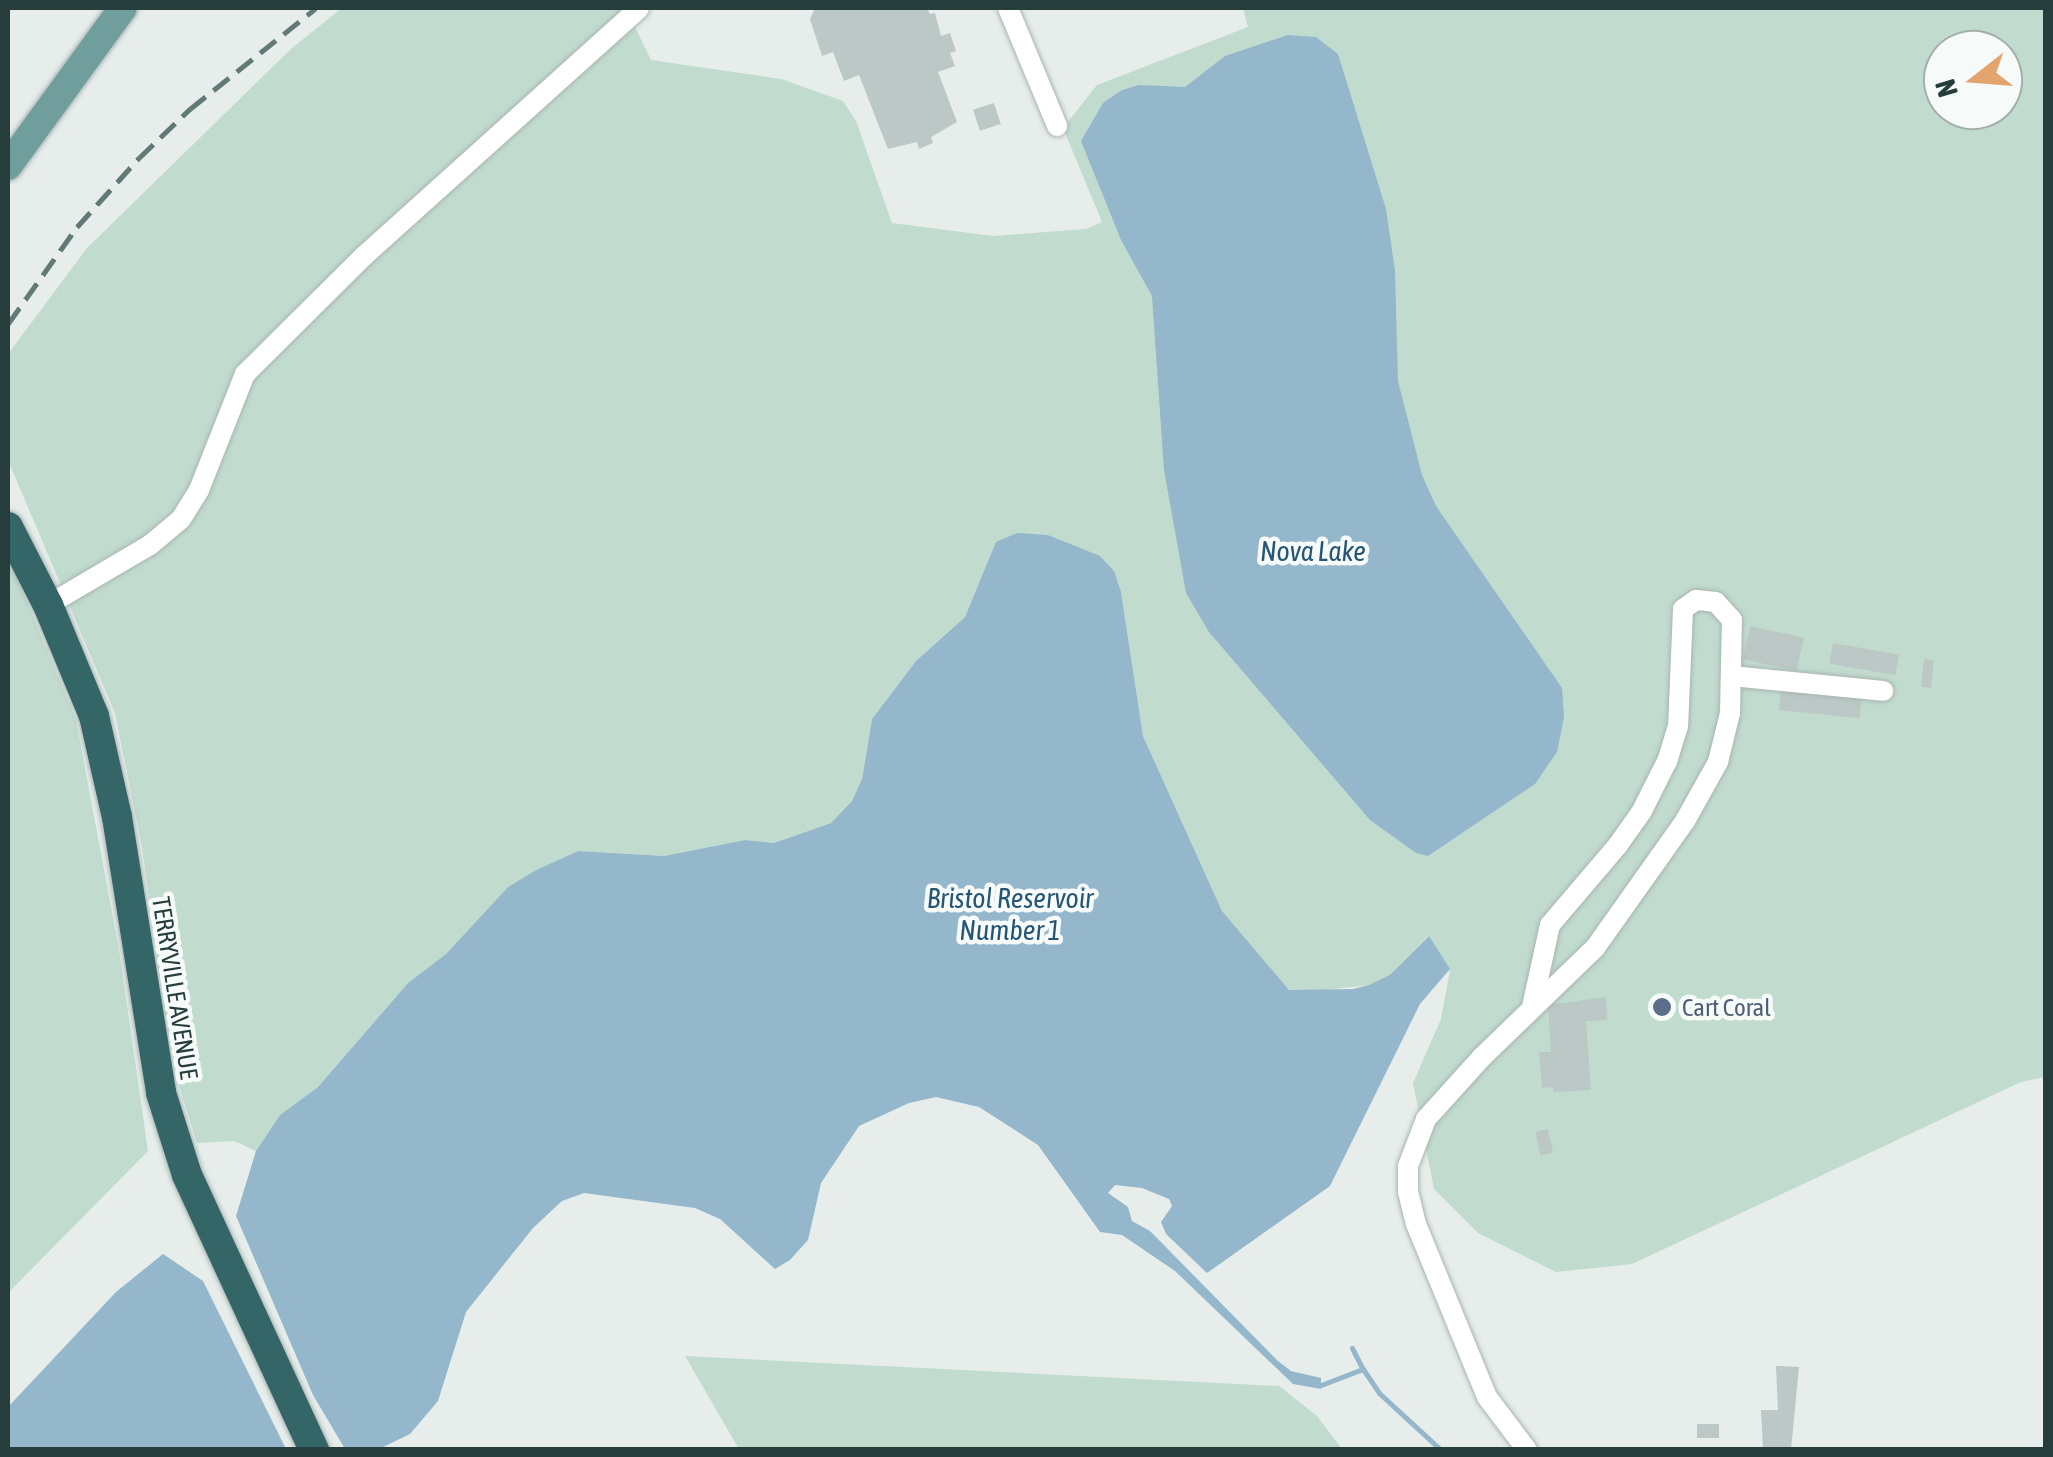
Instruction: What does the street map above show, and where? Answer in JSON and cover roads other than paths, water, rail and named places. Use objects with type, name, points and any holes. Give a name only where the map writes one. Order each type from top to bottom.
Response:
[{"type":"highway","name":"TERRYVILLE AVENUE","points":[[8,527],[48,605],[94,716],[109,772],[161,1093],[187,1174],[314,1450]]},
{"type":"main road","points":[[8,166],[123,8]]},
{"type":"lane","points":[[48,605],[150,545],[182,520],[199,490],[245,374],[364,256],[639,8]]},
{"type":"lane","points":[[1008,8],[1056,126]]},
{"type":"lane","points":[[1527,1450],[1488,1398],[1416,1224],[1408,1192],[1408,1166],[1426,1119],[1532,1007],[1595,948],[1685,821],[1718,762],[1730,713],[1732,620],[1726,610],[1704,599],[1687,604],[1679,625],[1678,726],[1667,761],[1618,845],[1550,925],[1532,1007]]},
{"type":"lane","points":[[1731,676],[1884,692]]},
{"type":"water","name":"Nova Lake","points":[[1288,35],[1316,37],[1338,54],[1386,209],[1395,271],[1398,381],[1422,475],[1436,506],[1562,688],[1564,717],[1557,752],[1535,784],[1428,856],[1416,853],[1370,820],[1209,632],[1186,593],[1164,470],[1152,296],[1121,240],[1081,141],[1103,103],[1122,90],[1139,85],[1185,87],[1225,56]]},
{"type":"water","name":"Bristol Reservoir Number 1","points":[[1017,533],[1048,535],[1100,556],[1114,571],[1121,592],[1143,736],[1222,911],[1289,990],[1369,985],[1390,975],[1429,936],[1450,969],[1420,1004],[1330,1186],[1207,1273],[1166,1234],[1161,1222],[1172,1206],[1169,1199],[1142,1188],[1115,1185],[1108,1193],[1128,1207],[1132,1221],[1150,1231],[1278,1361],[1291,1371],[1321,1378],[1321,1389],[1293,1384],[1175,1271],[1122,1235],[1100,1232],[1038,1145],[979,1107],[936,1097],[909,1103],[859,1126],[821,1183],[808,1240],[790,1260],[775,1269],[720,1219],[695,1208],[584,1193],[562,1201],[533,1228],[466,1312],[438,1401],[410,1434],[379,1449],[345,1449],[313,1395],[236,1216],[256,1151],[280,1115],[318,1087],[408,983],[446,954],[508,887],[536,870],[578,851],[664,856],[745,840],[774,843],[831,823],[852,801],[862,779],[872,719],[916,661],[965,617],[996,542]]},
{"type":"water","points":[[163,1254],[203,1281],[286,1449],[8,1449],[8,1407],[116,1292]]},
{"type":"waterway","points":[[1352,1348],[1362,1368]]},
{"type":"waterway","points":[[1321,1385],[1363,1369],[1379,1393],[1441,1450]]},
{"type":"railway","points":[[8,324],[77,227],[139,158],[190,109],[316,8]]},
{"type":"place","name":"Cart Coral","points":[[1662,1007]]}]
